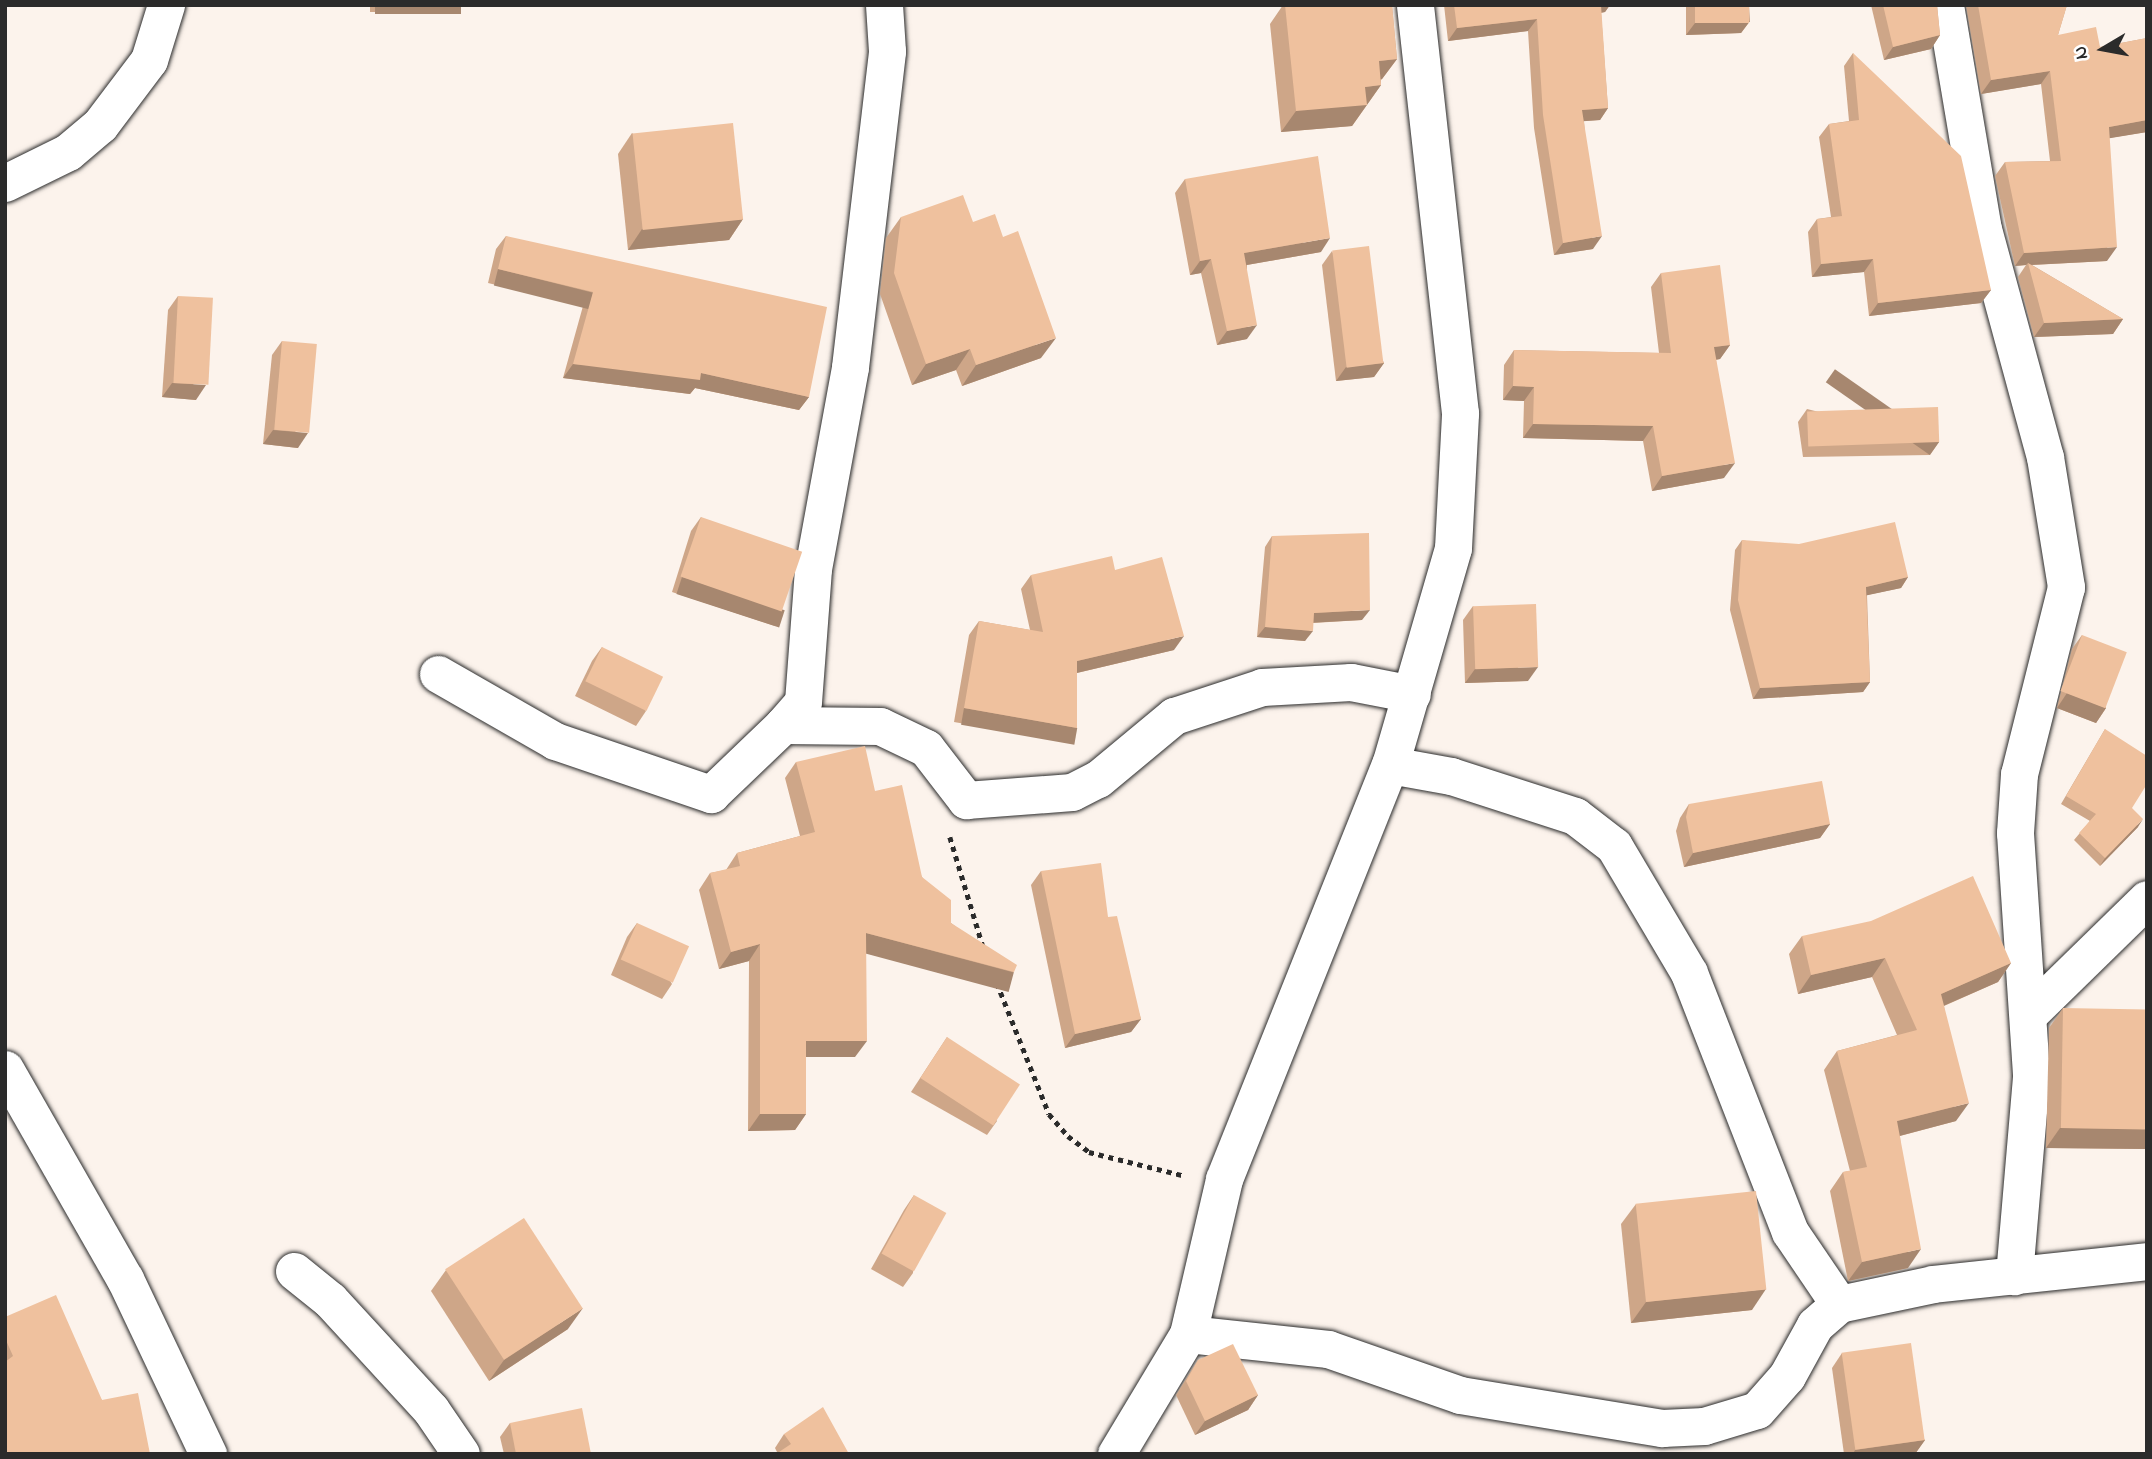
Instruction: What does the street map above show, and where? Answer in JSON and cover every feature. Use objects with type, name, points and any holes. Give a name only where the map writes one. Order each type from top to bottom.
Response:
[{"type":"street","points":[[5,183],[68,152],[100,125],[149,60],[166,5]]},
{"type":"street","points":[[438,674],[555,741],[711,794],[783,726],[803,702],[813,569],[850,367],[887,51],[884,5]]},
{"type":"street","points":[[1116,1454],[1188,1334],[1224,1180],[1390,765],[1453,548],[1460,413],[1415,5]]},
{"type":"street","points":[[1945,5],[1983,229],[2046,457],[2066,587],[2019,774],[2015,833],[2030,1013],[2014,1276]]},
{"type":"street","points":[[783,726],[880,726],[926,748],[966,800],[1040,797],[1098,779],[1174,716],[1262,687],[1351,682],[1412,694]]},
{"type":"street","points":[[1390,765],[1451,776],[1575,816],[1614,846],[1689,973],[1790,1232],[1839,1304]]},
{"type":"street","points":[[2030,1013],[2147,899]]},
{"type":"street","points":[[5,1069],[119,1268],[208,1454]]},
{"type":"street","points":[[1188,1334],[1328,1349],[1460,1395],[1661,1429],[1704,1426],[1757,1410],[1787,1376],[1815,1325],[1839,1304],[2014,1276],[2147,1261]]},
{"type":"street","points":[[294,1271],[330,1300],[431,1409],[461,1454]]},
{"type":"path","points":[[946,824],[985,951]]},
{"type":"path","points":[[995,976],[1049,1114],[1068,1136],[1089,1152],[1149,1171],[1224,1180]]},
{"type":"building","points":[[1285,5],[1392,5],[1397,59],[1379,61],[1381,85],[1365,87],[1367,105],[1296,111]]},
{"type":"building","points":[[1454,5],[1601,5],[1608,108],[1582,110],[1602,236],[1563,243],[1543,115],[1537,19],[1457,28]]},
{"type":"building","points":[[1695,5],[1749,5],[1749,23],[1695,23]]},
{"type":"building","points":[[1883,5],[1937,5],[1940,35],[1893,47]]},
{"type":"building","points":[[1978,5],[2067,5],[2058,35],[2096,27],[2100,47],[2147,38],[2147,120],[2109,127],[2117,247],[2024,253],[2005,162],[2061,161],[2050,71],[1991,80]]},
{"type":"building","points":[[1853,53],[1961,156],[1991,290],[1878,303],[1873,259],[1821,264],[1817,219],[1842,216],[1829,124],[1859,120]]},
{"type":"building","points":[[733,123],[743,219],[643,230],[633,134]]},
{"type":"building","points":[[1318,156],[1330,238],[1244,253],[1257,325],[1227,331],[1211,259],[1200,261],[1185,179]]},
{"type":"building","points":[[963,195],[973,222],[995,214],[1003,237],[1018,231],[1056,338],[976,365],[970,349],[926,364],[894,273],[901,217]]},
{"type":"building","points":[[506,236],[827,307],[809,397],[701,373],[700,380],[573,364],[593,292],[498,269]]},
{"type":"building","points":[[1369,246],[1383,363],[1347,368],[1332,251]]},
{"type":"building","points":[[2028,263],[2059,281],[2123,319],[2044,323]]},
{"type":"building","points":[[1720,265],[1730,345],[1714,347],[1735,463],[1662,476],[1653,426],[1533,424],[1534,387],[1513,386],[1514,350],[1671,353],[1661,273]]},
{"type":"building","points":[[178,296],[213,298],[208,385],[173,383]]},
{"type":"building","points":[[282,341],[317,344],[309,433],[274,430]]},
{"type":"building","points":[[1938,407],[1939,442],[1808,447],[1807,412]]},
{"type":"building","points":[[701,517],[802,552],[782,611],[680,577]]},
{"type":"building","points":[[1895,522],[1908,577],[1866,587],[1870,682],[1760,688],[1738,600],[1742,540],[1799,544]]},
{"type":"building","points":[[1369,533],[1370,610],[1314,613],[1313,631],[1265,627],[1272,536]]},
{"type":"building","points":[[1112,556],[1115,570],[1162,557],[1184,636],[1077,661],[1077,728],[964,708],[979,621],[1043,632],[1031,575]]},
{"type":"building","points":[[1536,604],[1538,667],[1475,669],[1473,606]]},
{"type":"building","points":[[2082,635],[2127,652],[2105,708],[2060,691]]},
{"type":"building","points":[[602,647],[663,677],[646,711],[585,681]]},
{"type":"building","points":[[2105,729],[2147,756],[2147,784],[2132,808],[2143,819],[2105,858],[2079,833],[2096,814],[2066,796]]},
{"type":"building","points":[[865,746],[875,791],[902,785],[922,877],[951,900],[951,923],[1017,965],[1014,972],[866,933],[867,1041],[806,1041],[806,1114],[760,1114],[760,944],[731,952],[710,873],[740,866],[737,853],[815,832],[796,762]]},
{"type":"building","points":[[1822,781],[1830,824],[1693,853],[1686,817],[1689,804]]},
{"type":"building","points":[[1101,863],[1108,917],[1117,916],[1141,1019],[1075,1034],[1041,871]]},
{"type":"building","points":[[1973,876],[2011,963],[1941,994],[1969,1103],[1897,1121],[1921,1249],[1862,1262],[1843,1172],[1867,1167],[1837,1051],[1917,1030],[1885,958],[1811,975],[1802,936],[1871,921]]},
{"type":"building","points":[[637,923],[689,946],[673,983],[621,960]]},
{"type":"building","points":[[2063,1008],[2147,1009],[2145,1129],[2061,1128]]},
{"type":"building","points":[[947,1037],[1020,1084],[993,1125],[920,1078]]},
{"type":"building","points":[[1756,1191],[1766,1289],[1646,1302],[1636,1204]]},
{"type":"building","points":[[914,1195],[946,1213],[914,1272],[882,1254]]},
{"type":"building","points":[[524,1218],[583,1309],[504,1360],[445,1269]]},
{"type":"building","points":[[56,1295],[102,1400],[138,1393],[150,1454],[5,1454],[5,1362],[13,1356],[5,1338],[5,1317]]},
{"type":"building","points":[[1911,1343],[1925,1440],[1855,1450],[1842,1353]]},
{"type":"building","points":[[1233,1344],[1258,1395],[1205,1421],[1186,1381],[1198,1360]]},
{"type":"building","points":[[823,1407],[849,1454],[780,1454],[779,1452],[791,1444],[784,1434]]},
{"type":"building","points":[[582,1408],[591,1454],[516,1454],[510,1423]]}]
